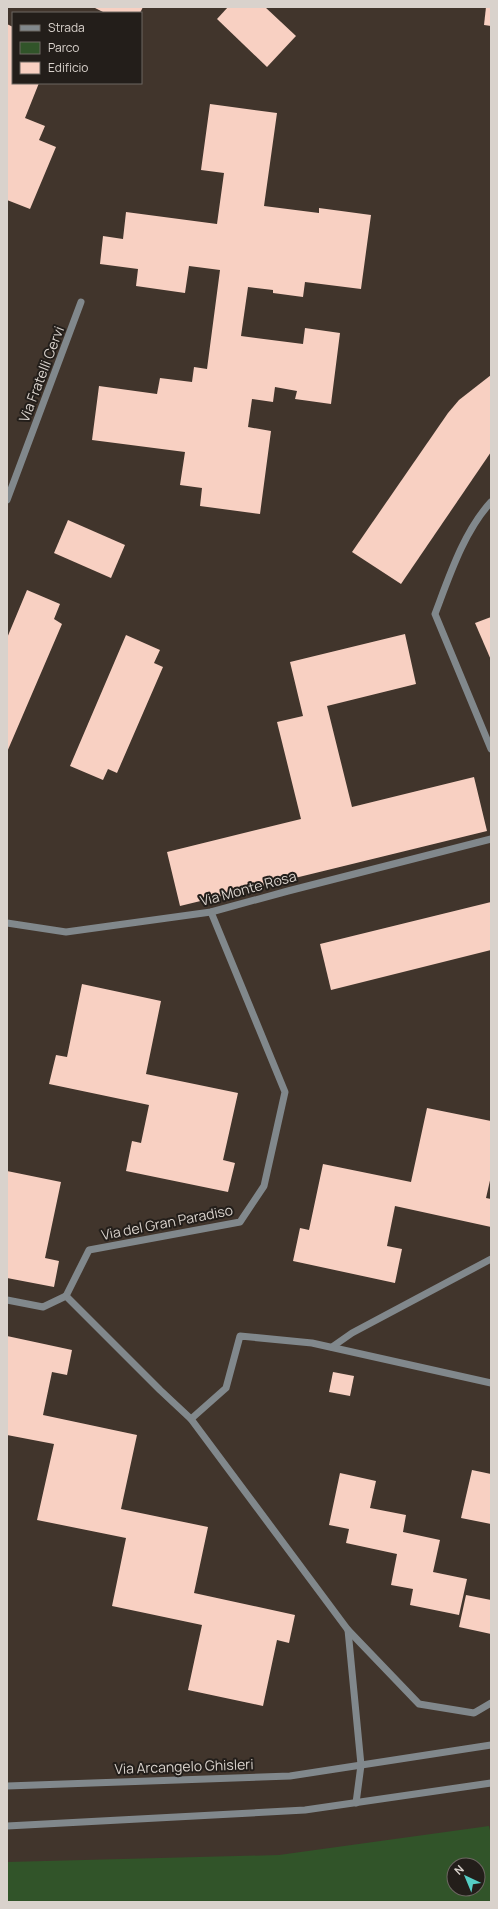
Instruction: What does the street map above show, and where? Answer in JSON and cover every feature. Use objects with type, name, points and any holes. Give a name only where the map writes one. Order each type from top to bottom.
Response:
[{"type":"street","name":"Via Fratelli Cervi","points":[[7,500],[81,302]]},
{"type":"street","points":[[491,502],[481,513],[454,566],[435,614],[491,748]]},
{"type":"street","name":"Via Monte Rosa","points":[[7,923],[66,932],[211,912],[491,839]]},
{"type":"street","name":"Via del Gran Paradiso","points":[[66,1296],[89,1250],[240,1222],[264,1186],[285,1092],[211,912]]},
{"type":"street","points":[[332,1347],[352,1333],[491,1259]]},
{"type":"street","points":[[7,1300],[43,1307],[66,1296],[191,1419],[348,1630],[419,1704],[474,1713],[491,1703]]},
{"type":"street","points":[[191,1419],[226,1388],[240,1336],[312,1343],[491,1383]]},
{"type":"street","points":[[348,1630],[361,1765],[356,1803]]},
{"type":"street","name":"Via Arcangelo Ghisleri","points":[[7,1786],[290,1776],[491,1745]]},
{"type":"street","points":[[7,1826],[305,1810],[491,1783]]},
{"type":"green space","points":[[489,1826],[491,1835],[491,1902],[7,1902],[7,1862],[279,1855]]},
{"type":"building","points":[[93,7],[143,7],[140,12],[103,12]]},
{"type":"building","points":[[228,7],[265,7],[296,36],[267,67],[217,19]]},
{"type":"building","points":[[486,7],[491,7],[491,26],[484,25]]},
{"type":"building","points":[[7,24],[12,26],[12,84],[39,84],[25,118],[45,126],[39,140],[56,147],[30,209],[7,200]]},
{"type":"building","points":[[210,104],[277,113],[264,206],[319,213],[319,208],[371,215],[361,289],[305,282],[303,297],[273,293],[273,290],[248,287],[241,336],[303,344],[305,328],[340,333],[331,404],[295,399],[297,391],[275,387],[273,402],[252,399],[248,427],[271,431],[260,514],[200,506],[202,488],[180,485],[185,452],[92,440],[99,386],[157,394],[160,378],[192,382],[194,367],[207,369],[220,270],[189,266],[185,293],[136,286],[138,269],[100,264],[103,236],[123,239],[126,212],[217,224],[224,173],[201,170]]},
{"type":"building","points":[[491,375],[491,452],[401,584],[352,552],[448,413],[459,400]]},
{"type":"building","points":[[68,520],[125,545],[111,578],[54,553]]},
{"type":"building","points":[[27,590],[60,604],[54,619],[62,624],[7,752],[7,638]]},
{"type":"building","points":[[491,617],[491,660],[475,623]]},
{"type":"building","points":[[405,634],[416,684],[327,706],[352,807],[474,777],[487,831],[180,906],[167,852],[301,819],[277,722],[303,716],[290,662]]},
{"type":"building","points":[[126,635],[160,650],[154,663],[163,667],[117,773],[108,769],[103,780],[70,766]]},
{"type":"building","points":[[491,902],[491,950],[331,990],[320,944]]},
{"type":"building","points":[[82,984],[161,1001],[146,1074],[238,1093],[223,1160],[235,1163],[228,1192],[126,1171],[132,1141],[141,1143],[149,1105],[49,1084],[56,1055],[67,1057]]},
{"type":"building","points":[[427,1108],[491,1121],[491,1176],[486,1198],[491,1199],[491,1227],[395,1206],[387,1246],[402,1249],[395,1283],[293,1261],[300,1228],[309,1230],[323,1164],[411,1182]]},
{"type":"building","points":[[7,1171],[61,1182],[45,1258],[59,1261],[54,1287],[7,1278]]},
{"type":"building","points":[[7,1336],[72,1350],[67,1375],[52,1372],[43,1415],[137,1435],[121,1509],[208,1527],[194,1593],[295,1615],[289,1643],[277,1640],[263,1706],[188,1690],[202,1625],[112,1606],[126,1538],[37,1520],[54,1444],[7,1435]]},
{"type":"building","points":[[333,1372],[354,1376],[350,1396],[329,1392]]},
{"type":"building","points":[[472,1470],[491,1474],[491,1524],[461,1518]]},
{"type":"building","points":[[340,1473],[376,1481],[370,1508],[406,1515],[403,1532],[440,1540],[433,1572],[467,1579],[459,1615],[410,1605],[413,1589],[391,1585],[397,1554],[346,1543],[349,1529],[329,1525]]},
{"type":"building","points":[[466,1595],[491,1600],[491,1634],[459,1627]]}]
